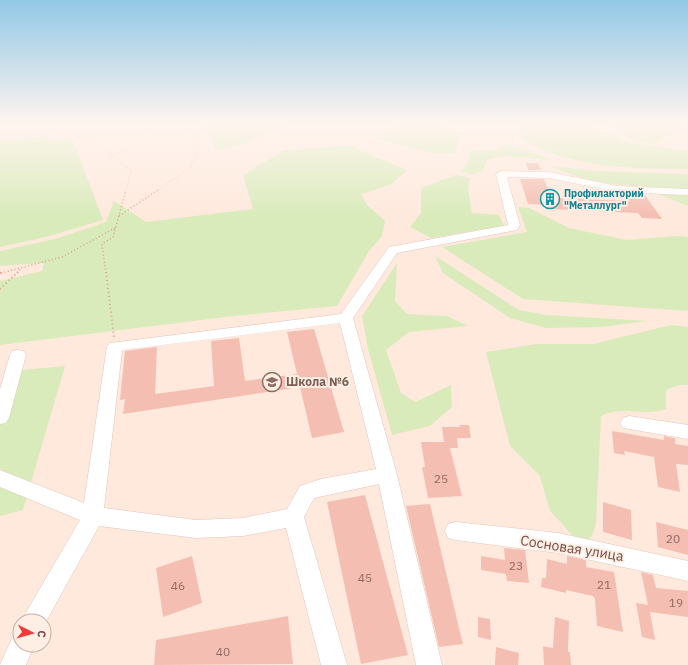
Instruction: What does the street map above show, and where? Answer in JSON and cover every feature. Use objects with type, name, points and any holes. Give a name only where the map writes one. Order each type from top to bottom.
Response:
[{"type":"street","points":[[38,613],[93,516],[115,346],[346,318],[393,250],[513,228],[514,225],[500,175],[504,173],[548,175],[617,189],[688,192]]},
{"type":"street","points":[[346,318],[387,475],[429,665]]},
{"type":"street","points":[[0,418],[18,355]]},
{"type":"street","points":[[629,423],[688,432]]},
{"type":"street","points":[[334,665],[294,517],[307,492],[321,486],[387,475]]},
{"type":"street","points":[[0,478],[93,516],[196,529],[243,527],[294,517]]},
{"type":"street","name":"Сосновая улица","points":[[456,531],[558,543],[688,570]]},
{"type":"street","points":[[14,665],[19,653]]},
{"type":"path","points":[[111,155],[131,171],[113,237],[102,244],[115,346]]},
{"type":"path","points":[[119,216],[190,168],[196,155]]},
{"type":"path","points":[[0,273],[62,257],[115,228]]},
{"type":"path","points":[[0,289],[22,268]]},
{"type":"green space","points":[[0,155],[78,155],[103,220],[46,237],[0,247]]},
{"type":"green space","points":[[276,155],[372,155],[407,170],[390,185],[361,194],[367,205],[385,221],[382,236],[369,251],[337,306],[234,316],[0,345],[0,281],[42,271],[44,263],[0,266],[0,251],[55,239],[106,222],[114,201],[146,222],[253,209],[243,175]]},
{"type":"green space","points":[[469,155],[540,155],[550,160],[503,156],[487,160],[483,171],[473,174],[460,171],[467,164]]},
{"type":"green space","points":[[559,155],[688,155],[688,169],[648,169],[604,165],[583,162]]},
{"type":"green space","points":[[551,166],[595,171],[688,174],[688,189],[618,185],[584,178]]},
{"type":"green space","points":[[456,175],[470,178],[468,189],[472,213],[499,215],[504,226],[431,238],[410,227],[421,213],[421,188]]},
{"type":"green space","points":[[658,194],[688,195],[688,206]]},
{"type":"green space","points":[[518,207],[529,208],[569,228],[626,240],[678,236],[688,237],[688,311],[523,299],[442,247],[527,232]]},
{"type":"green space","points":[[435,256],[519,310],[547,315],[648,321],[601,327],[546,328],[510,318],[443,273]]},
{"type":"green space","points":[[397,263],[395,301],[407,314],[447,316],[468,326],[409,332],[386,350],[401,393],[415,402],[451,385],[452,407],[430,426],[392,435],[368,349],[362,316]]},
{"type":"green space","points":[[671,325],[688,327],[688,385],[679,385],[666,390],[666,409],[649,412],[617,411],[601,416],[596,524],[592,536],[587,541],[574,537],[550,511],[540,476],[510,446],[486,352],[536,344],[593,344]]},
{"type":"green space","points":[[65,366],[23,510],[0,516],[0,418],[21,370]]},
{"type":"building","points":[[526,163],[538,163],[541,170],[528,170]]},
{"type":"building","name":"Профилакторий \"Металлург\"","points":[[520,179],[544,179],[552,198],[630,201],[626,194],[645,195],[662,219],[642,218],[638,213],[551,209],[549,205],[528,204]]},
{"type":"building","name":"Школа №6","points":[[314,329],[344,432],[312,438],[300,387],[123,414],[125,399],[120,400],[125,351],[157,347],[155,394],[214,386],[211,341],[239,338],[245,381],[297,374],[287,332]]},
{"type":"building","points":[[459,425],[469,425],[471,438],[457,438],[458,448],[450,448],[462,496],[428,498],[422,467],[425,467],[421,442],[444,442],[442,427],[460,427]]},
{"type":"building","points":[[612,431],[664,440],[664,436],[675,438],[675,444],[688,446],[688,465],[676,464],[680,492],[658,487],[654,457],[624,451],[625,455],[614,453]]},
{"type":"building","points":[[365,495],[408,655],[361,664],[327,502]]},
{"type":"building","points":[[603,502],[631,510],[632,540],[603,532]]},
{"type":"building","points":[[430,504],[463,644],[439,647],[406,506]]},
{"type":"building","points":[[656,522],[688,530],[688,555],[658,547]]},
{"type":"building","points":[[504,548],[525,550],[529,583],[507,581],[506,574],[481,570],[481,556],[505,560]]},
{"type":"building","points":[[192,556],[202,603],[163,617],[156,568]]},
{"type":"building","points":[[567,556],[586,560],[586,567],[614,572],[623,632],[597,626],[595,599],[593,596],[566,590],[566,593],[541,587],[542,578],[546,578],[547,559],[567,564]]},
{"type":"building","points":[[641,572],[653,575],[656,588],[688,591],[688,617],[650,612],[655,640],[642,637],[636,603],[648,605]]},
{"type":"building","points":[[288,616],[293,664],[154,665],[156,640]]},
{"type":"building","points":[[478,617],[490,619],[491,640],[478,637]]},
{"type":"building","points":[[555,617],[569,621],[568,652],[570,652],[571,665],[544,665],[543,646],[553,648]]},
{"type":"building","points":[[496,647],[519,653],[518,665],[495,665]]},
{"type":"place","name":"Профилакторий \"Металлург\"","points":[[550,199]]},
{"type":"place","name":"Школа №6","points":[[272,382]]}]
